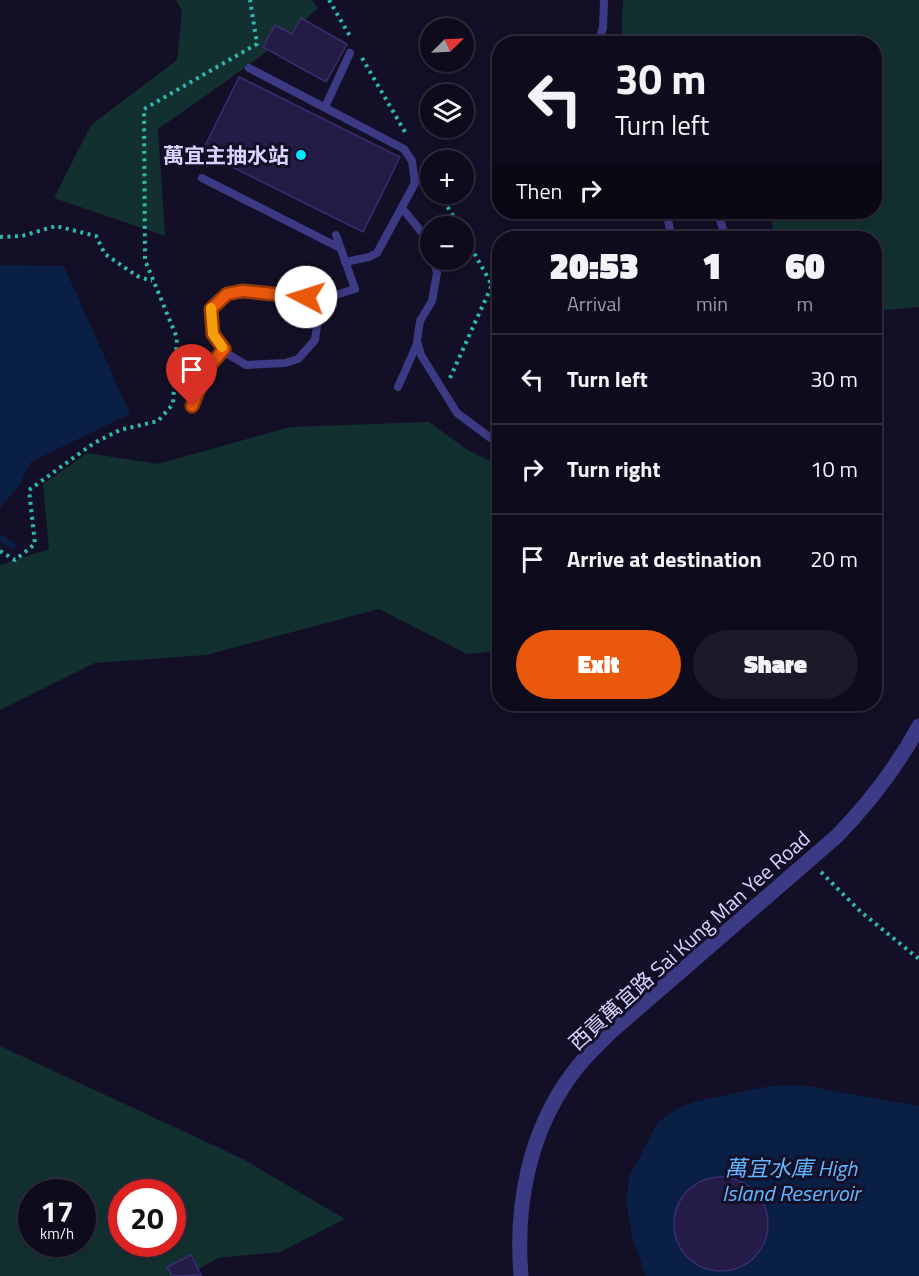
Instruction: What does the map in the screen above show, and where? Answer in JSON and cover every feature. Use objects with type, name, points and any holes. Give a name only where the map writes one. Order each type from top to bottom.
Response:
[{"type":"street","name":"西貢萬宜路 Sai Kung Man Yee Road","points":[[521,1276],[519,1232],[525,1179],[544,1124],[572,1073],[613,1030],[837,836],[869,800],[898,761],[919,726]]},
{"type":"lane","points":[[600,36],[603,28],[604,0]]},
{"type":"lane","points":[[325,107],[355,53]]},
{"type":"lane","points":[[249,68],[404,149],[412,161],[415,183],[378,253],[345,262]]},
{"type":"lane","points":[[202,178],[340,248]]},
{"type":"lane","points":[[402,208],[420,230]]},
{"type":"lane","points":[[316,302],[318,320],[315,340],[298,359],[285,363],[246,366],[226,353],[213,334],[211,309],[227,294],[242,291],[306,297],[316,302],[355,289],[336,235]]},
{"type":"lane","points":[[398,387],[417,343],[420,321],[432,301],[436,270]]},
{"type":"lane","points":[[417,343],[421,355],[457,413],[492,439]]},
{"type":"lane","points":[[192,406],[208,368],[224,349]]},
{"type":"path","points":[[0,551],[15,560],[35,543],[29,490],[94,443],[120,430],[158,421],[173,404],[177,338],[145,260],[144,110],[257,44],[250,0]]},
{"type":"path","points":[[329,0],[353,42]]},
{"type":"path","points":[[355,53],[407,135]]},
{"type":"path","points":[[0,237],[22,236],[56,226],[96,236],[105,254],[137,276],[153,281]]},
{"type":"path","points":[[444,393],[492,285],[474,253]]},
{"type":"path","points":[[810,861],[861,912],[919,959]]},
{"type":"green space","points":[[176,0],[312,0],[318,8],[260,56],[158,129],[165,236],[54,198],[91,125],[177,60],[182,11]]},
{"type":"green space","points":[[623,0],[919,0],[919,307],[882,310],[882,231],[773,231],[772,219],[882,219],[882,36],[621,36]]},
{"type":"green space","points":[[429,422],[469,451],[492,462],[492,652],[467,654],[379,609],[206,655],[95,663],[0,710],[0,565],[49,549],[43,484],[87,453],[158,464],[290,427]]},
{"type":"green space","points":[[0,1046],[243,1159],[345,1219],[280,1252],[218,1258],[187,1276],[0,1276]]},
{"type":"water","points":[[0,265],[64,266],[130,414],[31,462],[19,486],[0,508]]},
{"type":"water","name":"萬宜水庫 High Island Reservoir","points":[[801,1085],[919,1106],[919,1276],[646,1276],[633,1240],[626,1203],[629,1177],[658,1122],[679,1107],[702,1100],[770,1086]]},
{"type":"building","points":[[301,18],[347,44],[326,82],[263,47],[275,25],[292,34]]},
{"type":"building","name":"萬宜主抽水站","points":[[239,77],[400,157],[363,232],[202,152]]},
{"type":"building","points":[[712,1177],[730,1177],[755,1190],[765,1206],[768,1224],[765,1242],[755,1258],[730,1271],[712,1271],[687,1258],[674,1233],[674,1215],[687,1190]]},
{"type":"building","points":[[191,1255],[201,1275],[172,1276],[167,1267]]},
{"type":"waterway","points":[[0,538],[12,545]]},
{"type":"slow traffic","points":[[211,308],[213,334],[222,347]]},
{"type":"place","name":"萬宜主抽水站","points":[[301,155]]},
{"type":"route","points":[[192,406],[208,368],[224,349],[213,334],[211,309],[227,294],[242,291],[306,297]]}]
